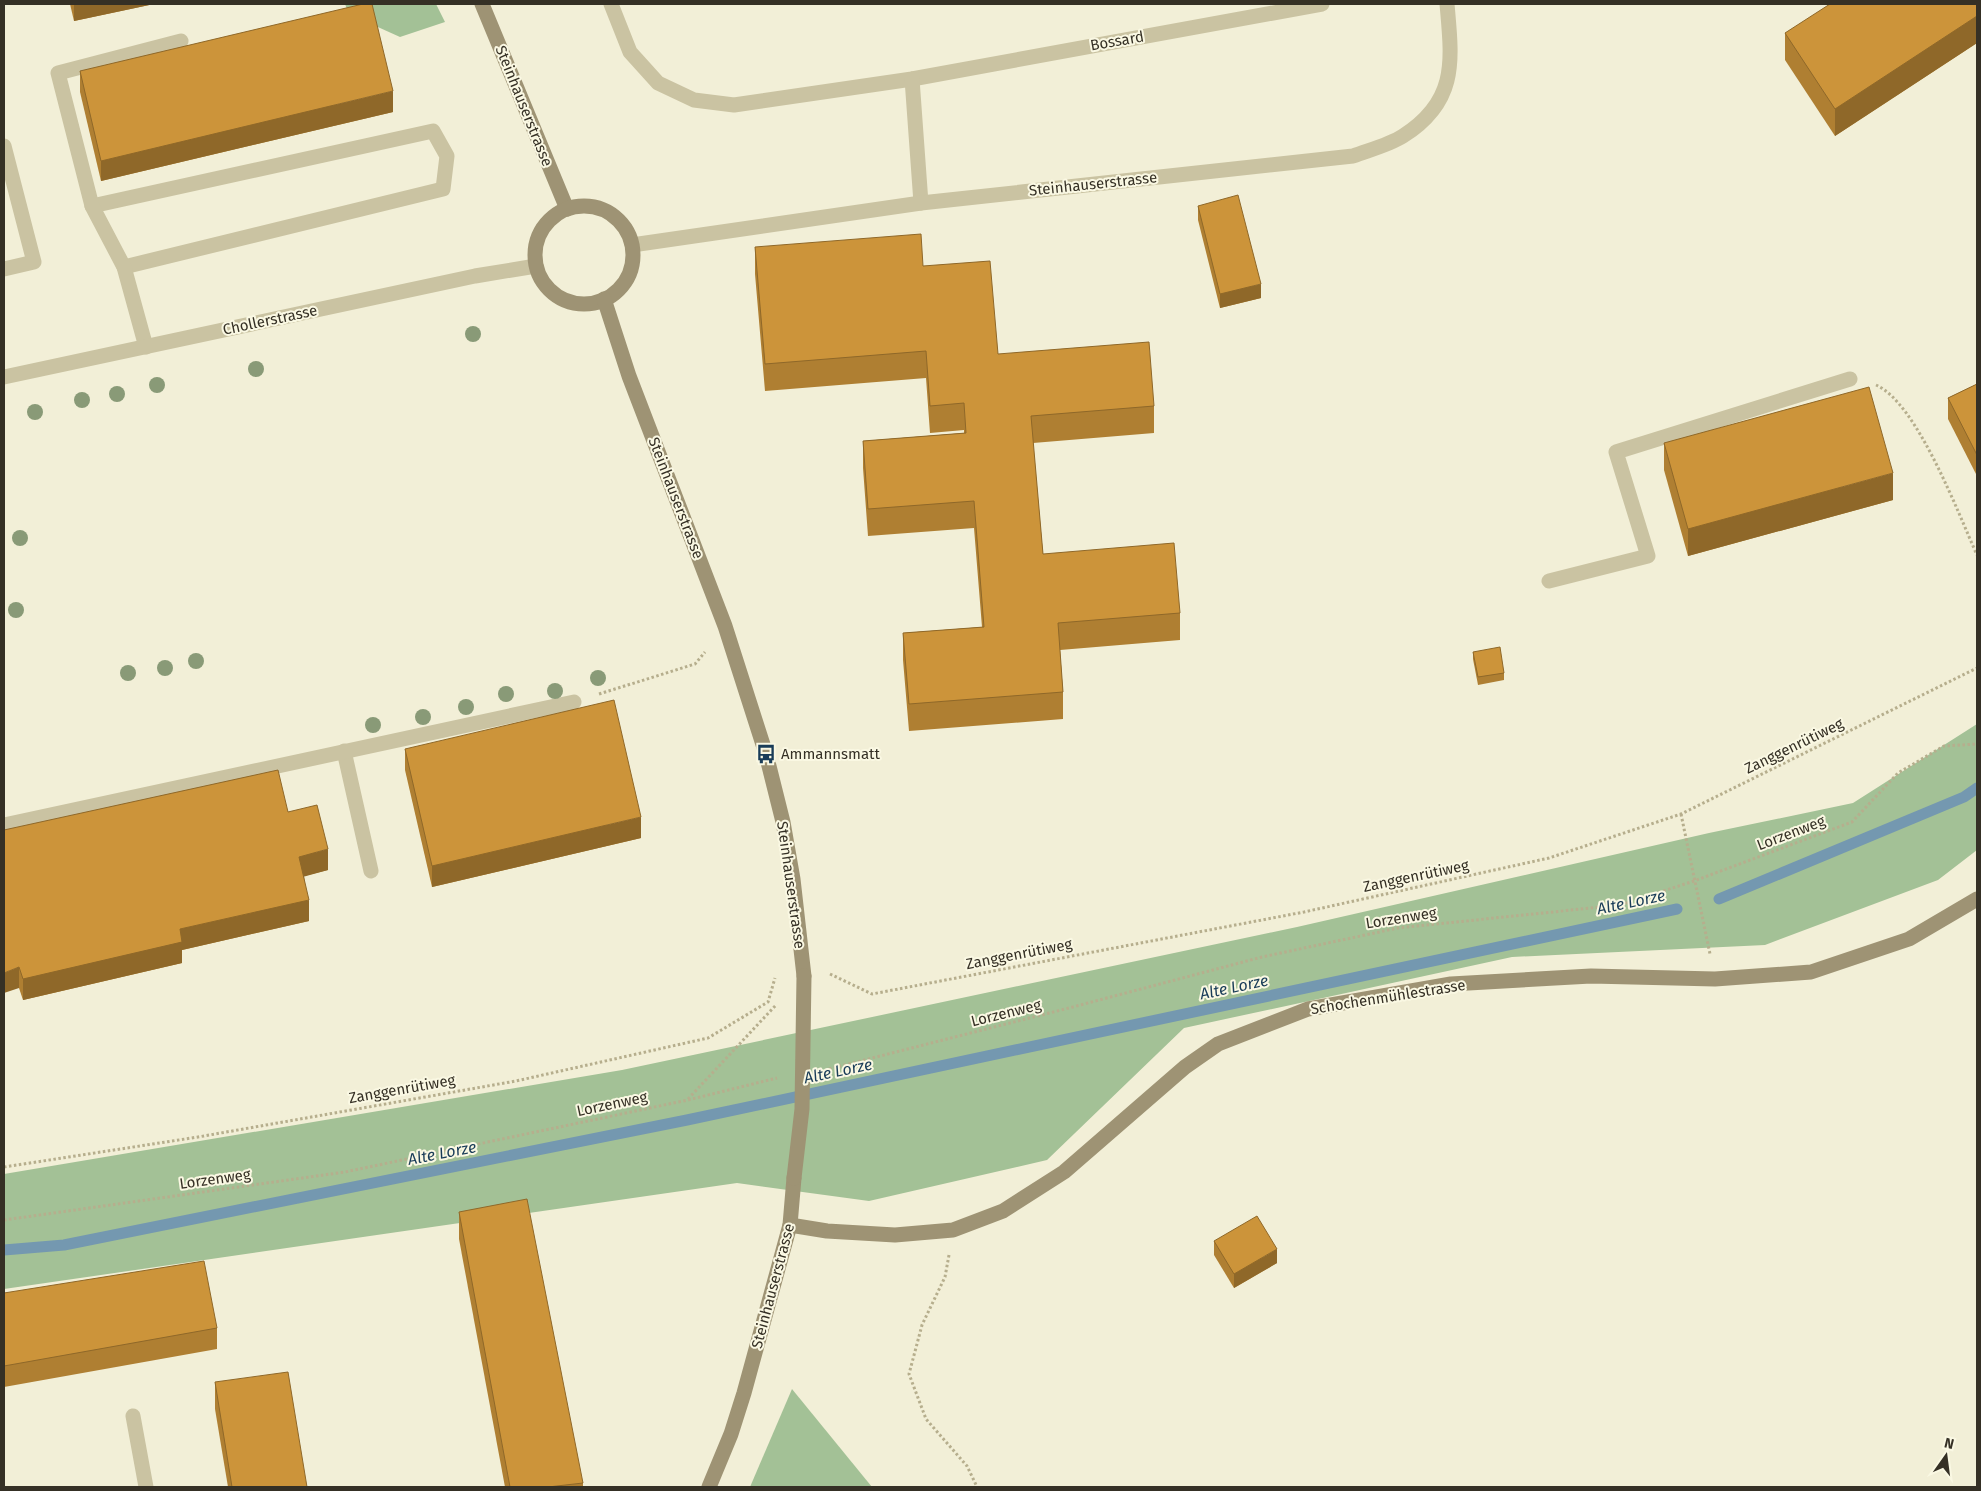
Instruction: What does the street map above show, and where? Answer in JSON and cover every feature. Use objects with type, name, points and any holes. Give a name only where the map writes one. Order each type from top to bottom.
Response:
[{"type":"street","name":"Steinhauserstrasse","points":[[482,4],[567,209]]},
{"type":"street","name":"Bossard","points":[[611,4],[630,52],[658,83],[694,100],[734,105],[912,78],[1322,4]]},
{"type":"street","name":"Steinhauserstrasse","points":[[632,245],[921,203],[1353,156],[1402,136],[1433,110],[1447,86],[1452,54],[1447,4]]},
{"type":"street","points":[[146,347],[124,267],[92,206],[58,73],[181,41]]},
{"type":"street","points":[[912,78],[921,203]]},
{"type":"street","points":[[92,206],[433,131],[447,156],[443,189],[124,267]]},
{"type":"street","points":[[4,146],[34,262],[4,269]]},
{"type":"street","points":[[577,206],[588,206],[608,212],[623,225],[632,245],[633,261],[628,277],[618,290],[595,303],[576,303],[558,296],[544,283],[536,266],[535,248],[541,231],[552,217],[577,206]]},
{"type":"street","name":"Chollerstrasse","points":[[4,378],[466,278],[536,266]]},
{"type":"street","name":"Steinhauserstrasse","points":[[604,299],[629,376],[725,626],[766,754],[783,822],[794,879],[804,976],[802,1109],[790,1225],[744,1394],[731,1434],[708,1487]]},
{"type":"street","points":[[1549,580],[1648,556],[1616,452],[1850,379]]},
{"type":"street","points":[[4,824],[574,702]]},
{"type":"street","points":[[344,751],[371,871]]},
{"type":"street","name":"Schochenmühlestrasse","points":[[790,1225],[827,1232],[895,1235],[953,1230],[1002,1211],[1064,1172],[1185,1067],[1218,1044],[1308,1009],[1452,984],[1592,976],[1715,979],[1811,972],[1910,938],[1977,898]]},
{"type":"street","points":[[133,1416],[146,1487]]},
{"type":"path","points":[[1850,379],[1878,385],[1896,399],[1924,438],[1977,556]]},
{"type":"path","points":[[574,702],[695,664],[725,626]]},
{"type":"path","name":"Zanggenrütiweg","points":[[829,974],[872,994],[1304,912],[1549,858],[1681,814],[1977,668]]},
{"type":"path","name":"Lorzenweg","points":[[820,1070],[1060,1011],[1262,957],[1398,928],[1620,905],[1694,881],[1852,822],[1898,772],[1944,746],[1977,744]]},
{"type":"path","points":[[1681,814],[1715,979]]},
{"type":"path","points":[[688,1100],[804,976]]},
{"type":"path","name":"Zanggenrütiweg","points":[[4,1167],[198,1137],[516,1081],[708,1038],[768,1002],[775,978]]},
{"type":"path","name":"Lorzenweg","points":[[4,1220],[345,1172],[688,1100],[783,1077]]},
{"type":"path","points":[[953,1230],[945,1277],[922,1325],[908,1374],[926,1419],[967,1466],[977,1487]]},
{"type":"green space","points":[[345,4],[436,4],[445,22],[400,37],[349,14]]},
{"type":"green space","points":[[1977,724],[1977,850],[1938,880],[1765,945],[1512,957],[1184,1028],[1047,1160],[869,1201],[737,1183],[4,1289],[4,1174],[622,1070],[1297,927],[1709,833],[1853,803]]},
{"type":"green space","points":[[792,1389],[872,1487],[750,1487]]},
{"type":"building","points":[[363,4],[372,4],[393,91],[101,161],[80,71]]},
{"type":"building","points":[[1830,4],[1977,4],[1977,16],[1835,109],[1785,33]]},
{"type":"building","points":[[1238,195],[1261,284],[1220,294],[1198,206]]},
{"type":"building","points":[[921,234],[923,266],[990,261],[998,354],[1149,342],[1154,406],[1031,416],[1043,554],[1174,543],[1180,613],[1058,623],[1063,692],[909,704],[903,633],[984,627],[974,501],[868,509],[863,441],[966,433],[964,403],[930,406],[926,351],[765,364],[755,247]]},
{"type":"building","points":[[1977,384],[1977,455],[1948,398]]},
{"type":"building","points":[[1869,387],[1893,473],[1688,529],[1664,443]]},
{"type":"building","points":[[1500,647],[1504,673],[1478,677],[1473,652]]},
{"type":"building","points":[[614,700],[641,817],[432,866],[405,749]]},
{"type":"building","points":[[278,770],[288,812],[317,805],[328,849],[299,857],[309,900],[180,929],[182,942],[23,979],[19,967],[4,973],[4,830]]},
{"type":"building","points":[[527,1199],[583,1483],[548,1487],[510,1487],[459,1212]]},
{"type":"building","points":[[1257,1216],[1277,1249],[1234,1274],[1214,1241]]},
{"type":"building","points":[[204,1261],[217,1328],[4,1366],[4,1293]]},
{"type":"building","points":[[288,1372],[307,1487],[232,1487],[215,1382]]},
{"type":"waterway","name":"Alte Lorze","points":[[1719,899],[1964,797],[1977,788]]},
{"type":"waterway","name":"Alte Lorze","points":[[4,1250],[64,1245],[687,1120],[1677,909]]},
{"type":"place","name":"Ammannsmatt","points":[[766,754]]}]
